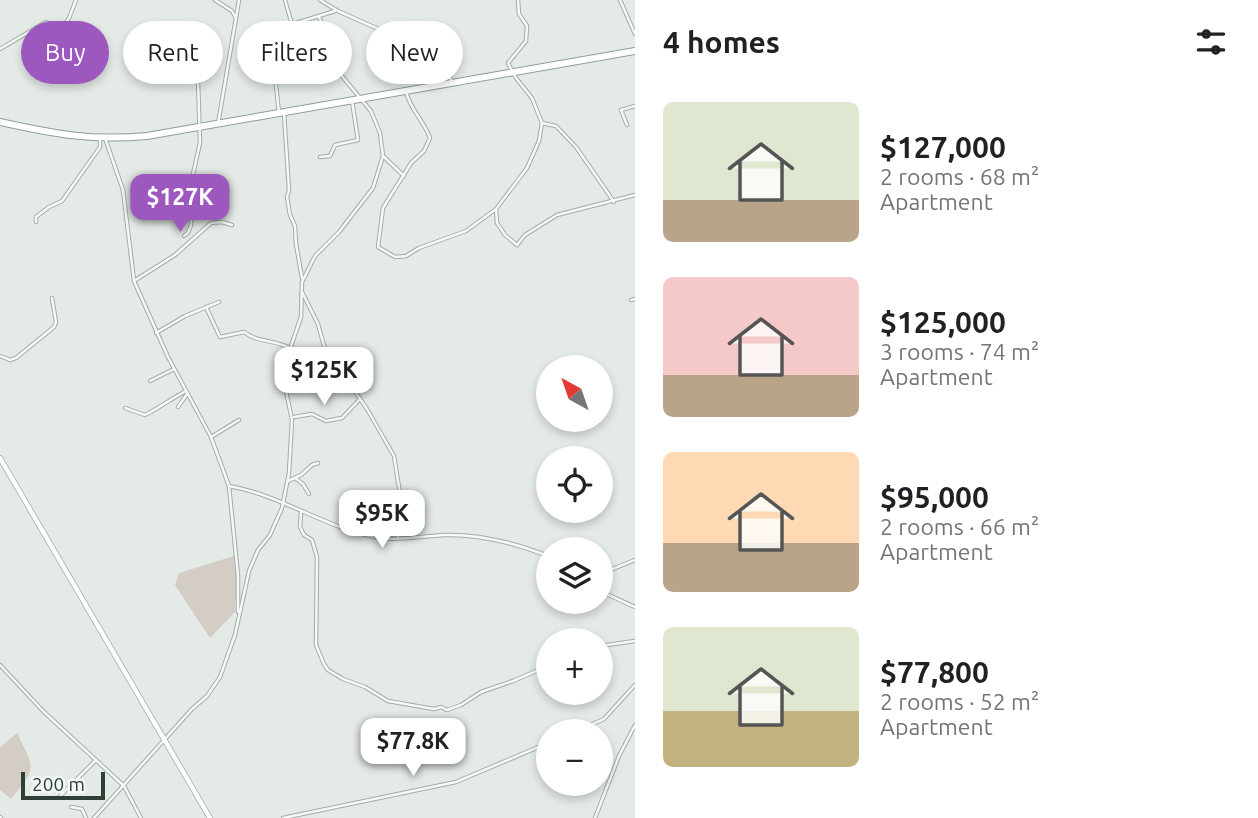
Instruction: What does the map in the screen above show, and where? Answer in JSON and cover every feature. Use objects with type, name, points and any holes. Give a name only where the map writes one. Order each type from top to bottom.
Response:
[{"type":"highway","points":[[463,81],[635,51]]},
{"type":"highway","points":[[0,122],[53,134],[102,138],[147,136],[446,84]]},
{"type":"main road","points":[[1,460],[210,818]]},
{"type":"street","points":[[0,49],[46,22],[63,27],[76,0]]},
{"type":"street","points":[[215,0],[232,11],[236,18]]},
{"type":"street","points":[[218,124],[239,0]]},
{"type":"street","points":[[285,0],[292,21]]},
{"type":"street","points":[[320,0],[366,24]]},
{"type":"street","points":[[405,91],[430,138],[424,151],[415,159],[383,208],[378,247],[395,257],[406,256],[419,248],[466,232],[496,209],[527,168],[539,141],[542,123],[533,98],[516,78],[509,63],[526,43],[526,24],[519,12],[518,0]]},
{"type":"street","points":[[620,0],[635,34]]},
{"type":"street","points":[[297,21],[338,11]]},
{"type":"street","points":[[319,17],[321,21]]},
{"type":"street","points":[[184,236],[191,225],[191,183],[201,143],[197,84]]},
{"type":"street","points":[[94,818],[192,709],[207,696],[220,677],[235,635],[249,571],[258,550],[278,520],[283,503],[288,481],[292,418],[285,390],[290,348],[301,317],[302,282],[295,226],[287,197],[289,190],[282,112],[277,84]]},
{"type":"street","points":[[302,282],[314,256],[339,232],[373,188],[383,156],[376,121],[348,84]]},
{"type":"street","points":[[320,157],[330,156],[335,145],[358,140],[352,101]]},
{"type":"street","points":[[627,125],[621,110],[635,106]]},
{"type":"street","points":[[542,123],[556,126],[579,150],[614,202]]},
{"type":"street","points":[[36,222],[36,217],[62,201],[99,149],[102,138]]},
{"type":"street","points":[[102,138],[123,190],[134,281],[156,333],[211,437],[229,486],[238,576],[238,616]]},
{"type":"street","points":[[383,156],[404,176]]},
{"type":"street","points":[[496,209],[497,223],[505,235],[517,245],[525,235],[557,215],[635,195]]},
{"type":"street","points":[[134,281],[175,255],[211,223],[232,225]]},
{"type":"street","points":[[302,292],[318,324],[324,346],[384,435],[396,462],[402,506],[402,523],[398,538]]},
{"type":"street","points":[[0,356],[10,360],[16,358],[54,327],[52,298]]},
{"type":"street","points":[[156,333],[219,302]]},
{"type":"street","points":[[206,307],[220,337],[244,332],[251,338],[279,342],[290,348]]},
{"type":"street","points":[[149,381],[174,369]]},
{"type":"street","points":[[178,407],[187,393]]},
{"type":"street","points":[[125,408],[145,415],[158,408],[161,403],[187,393]]},
{"type":"street","points":[[292,418],[312,414],[326,421],[342,418],[360,399]]},
{"type":"street","points":[[211,437],[239,420]]},
{"type":"street","points":[[288,481],[318,463]]},
{"type":"street","points":[[295,478],[309,494]]},
{"type":"street","points":[[229,486],[272,497],[351,532],[380,538],[443,535],[483,538],[536,552]]},
{"type":"street","points":[[301,512],[300,527],[304,535],[312,540],[317,557],[317,650],[328,670],[388,701],[447,710],[461,705],[481,692],[536,671]]},
{"type":"street","points":[[613,569],[635,560]]},
{"type":"street","points":[[613,597],[635,607]]},
{"type":"street","points":[[613,644],[635,641]]},
{"type":"street","points":[[0,666],[43,711],[124,786],[141,818]]},
{"type":"street","points":[[604,719],[635,685]]},
{"type":"street","points":[[595,818],[635,725]]},
{"type":"street","points":[[283,818],[456,782],[536,748]]},
{"type":"street","points":[[61,796],[96,760]]},
{"type":"street","points":[[71,807],[82,809],[86,818]]},
{"type":"shaded area","points":[[234,556],[237,580],[235,612],[210,638],[175,585],[179,573]]},
{"type":"shaded area","points":[[17,733],[30,768],[29,774],[11,799],[0,790],[0,747]]}]
